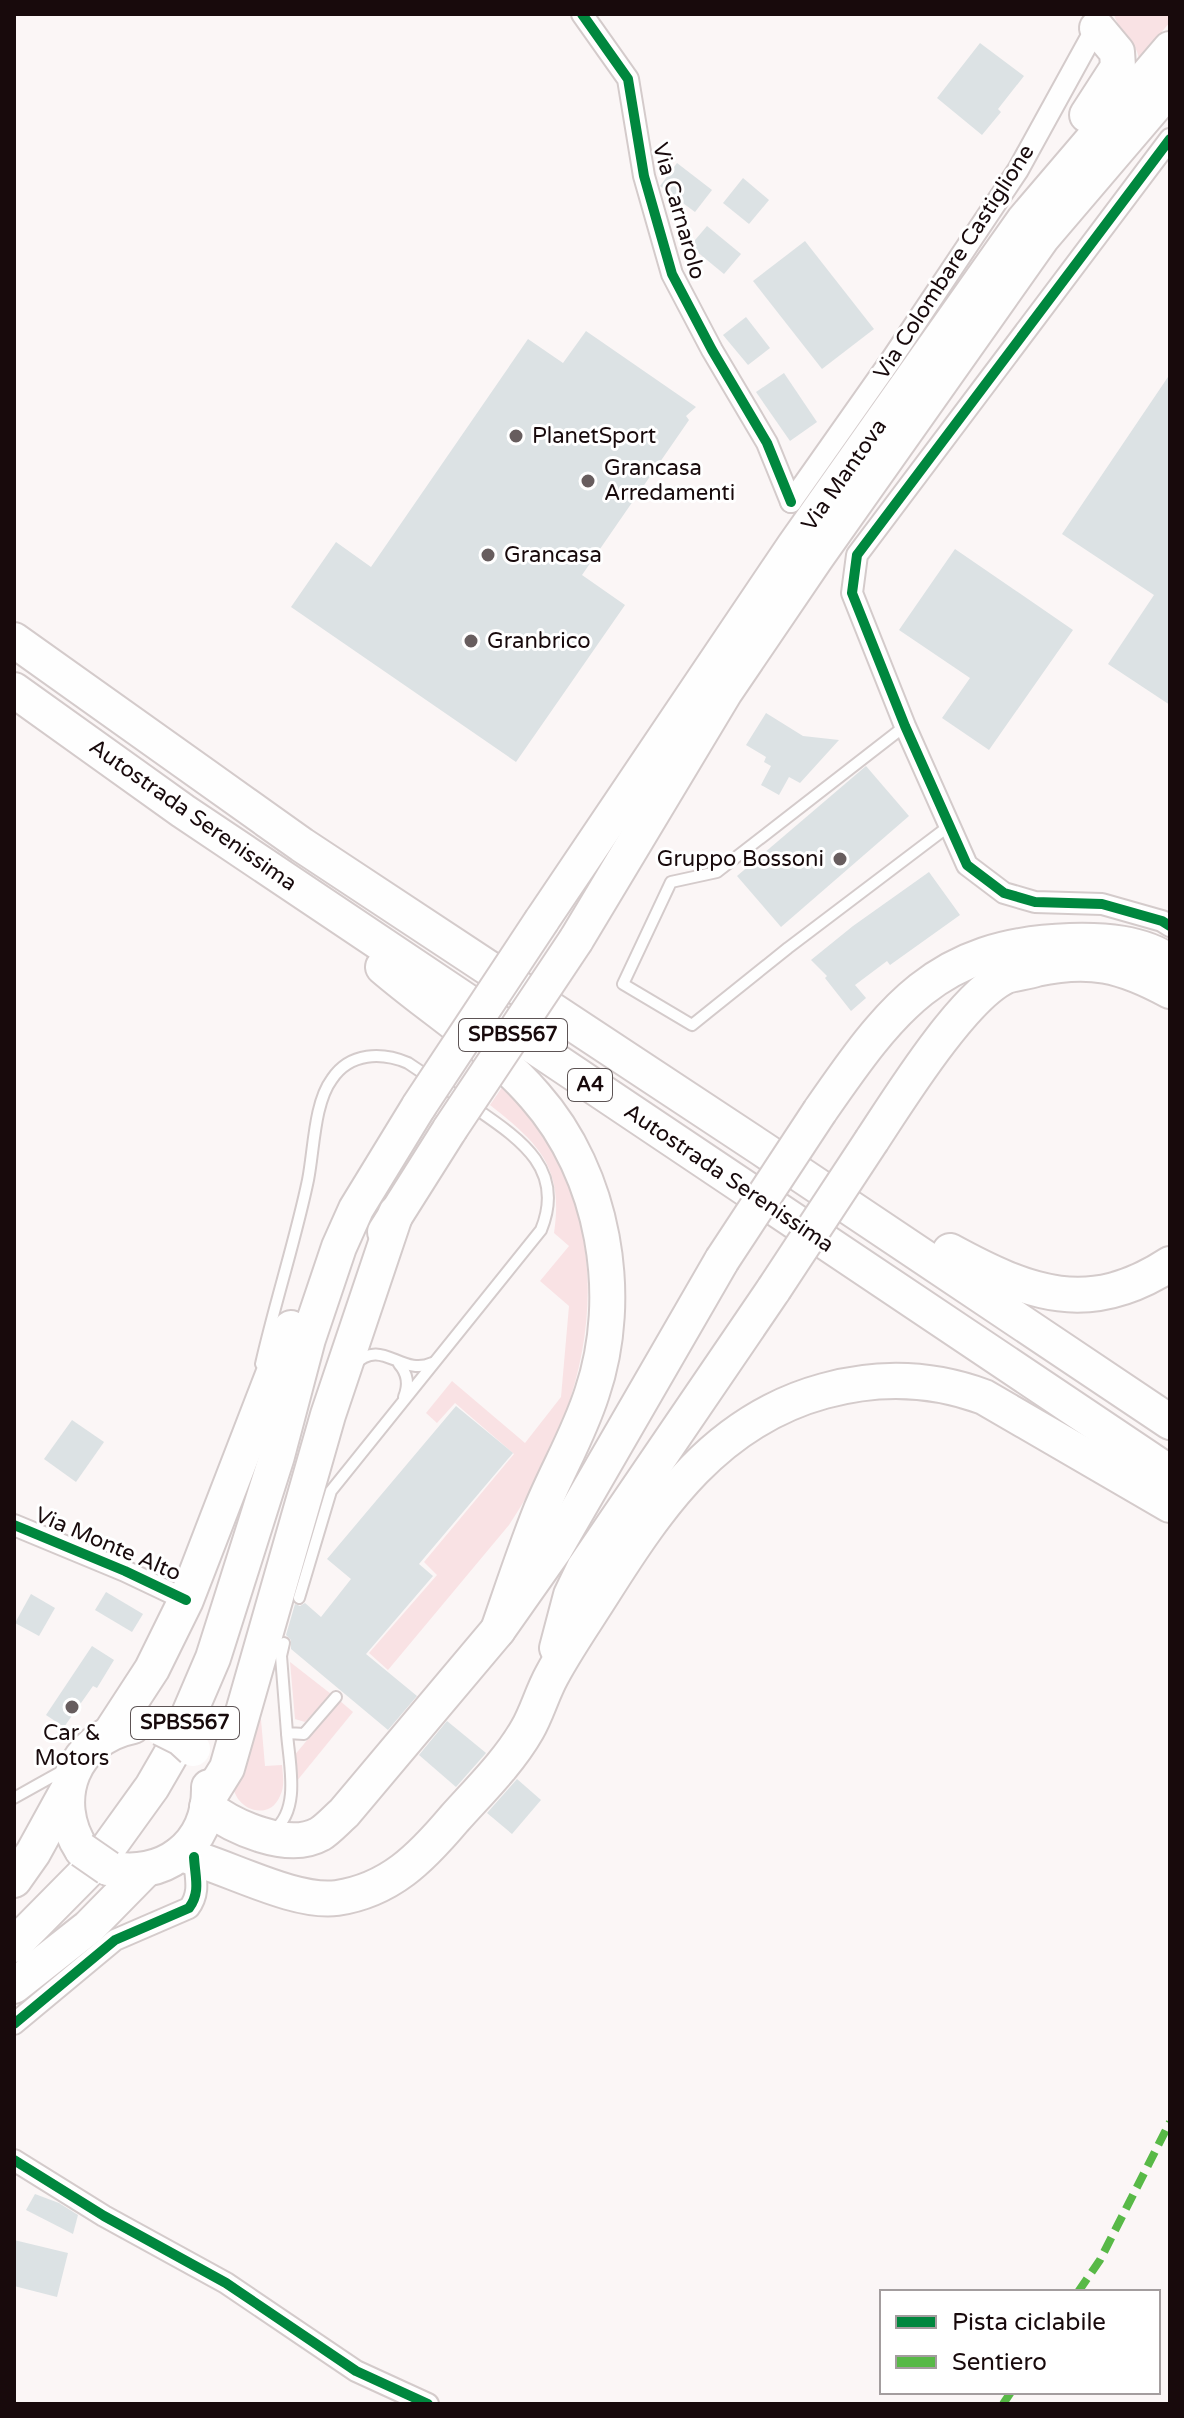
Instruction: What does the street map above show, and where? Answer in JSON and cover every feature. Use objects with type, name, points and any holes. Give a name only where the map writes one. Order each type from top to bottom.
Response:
[{"type":"highway","points":[[1024,220],[1060,152],[1112,81],[1118,67],[1117,52],[1100,21]]},
{"type":"highway","name":"Via Mantova","points":[[356,1209],[419,1106],[794,546],[1024,220],[1170,49]]},
{"type":"highway","name":"Via Mantova","points":[[396,1213],[576,940],[725,692],[816,558],[1042,238],[1170,88]]},
{"type":"highway","name":"Autostrada Serenissima","points":[[14,640],[302,845],[1170,1422]]},
{"type":"highway","name":"Autostrada Serenissima","points":[[14,690],[183,811],[1170,1473]]},
{"type":"highway","points":[[261,863],[418,997],[511,1070],[538,1099],[558,1128],[580,1170],[597,1217],[608,1302],[592,1393],[541,1509],[498,1630]]},
{"type":"highway","points":[[111,1732],[130,1727],[161,1728],[181,1738],[203,1763],[208,1778],[208,1802],[220,1817],[257,1834],[305,1839],[319,1834],[332,1824],[498,1630],[555,1549],[722,1260],[867,1043],[908,999],[943,972],[986,954],[1032,942],[1102,940],[1157,952],[1170,962]]},
{"type":"highway","points":[[551,1676],[565,1611],[579,1577],[917,1073],[970,1005],[1006,977],[1045,967],[1090,962],[1137,973],[1170,991]]},
{"type":"highway","points":[[761,1148],[999,1278],[1031,1289],[1066,1295],[1102,1293],[1133,1284],[1170,1264]]},
{"type":"highway","points":[[14,1880],[33,1853],[80,1762],[111,1732],[152,1669],[186,1600],[304,1294],[356,1209]]},
{"type":"highway","name":"SPBS567","points":[[14,1945],[103,1855],[145,1798],[174,1749],[213,1658],[277,1456],[320,1302],[356,1209]]},
{"type":"highway","points":[[187,1856],[208,1802],[227,1768],[328,1415],[396,1213]]},
{"type":"highway","name":"SPBS567","points":[[277,1456],[349,1293],[396,1213]]},
{"type":"highway","points":[[66,1793],[69,1824],[95,1859],[144,1871],[187,1856],[280,1889],[317,1898],[355,1893],[393,1878],[425,1853],[501,1766],[526,1731],[551,1676],[628,1554],[678,1487],[705,1457],[735,1431],[773,1409],[845,1385],[873,1381],[931,1382],[984,1397],[1170,1505]]},
{"type":"highway","points":[[14,1986],[89,1927],[144,1871]]},
{"type":"street","name":"Via Carnarolo","points":[[582,14],[628,79],[644,176],[672,274],[767,443],[791,502]]},
{"type":"street","name":"Via Colombare Castiglione","points":[[791,502],[891,360],[1018,170],[1100,21]]},
{"type":"street","points":[[1170,139],[857,555],[852,593],[905,726],[967,865],[1004,893],[1035,902],[1102,904],[1170,926]]},
{"type":"street","name":"Via Monte Alto","points":[[14,1525],[186,1600]]},
{"type":"street","points":[[14,2024],[115,1940],[189,1908],[198,1890],[187,1856]]},
{"type":"street","points":[[14,2160],[104,2216],[226,2283],[356,2371],[428,2404]]},
{"type":"lane","points":[[905,726],[717,872],[671,882],[623,984],[692,1025],[949,826]]},
{"type":"lane","points":[[259,1372],[308,1181],[323,1096],[331,1079],[343,1066],[358,1058],[375,1055],[392,1056],[408,1063],[505,1129],[536,1159],[546,1182],[548,1206],[541,1230],[331,1491],[299,1598]]},
{"type":"lane","points":[[328,1415],[347,1375],[360,1360],[378,1354],[415,1368],[425,1367],[440,1356]]},
{"type":"lane","points":[[397,1361],[407,1376],[408,1385],[401,1402]]},
{"type":"lane","points":[[228,1494],[256,1386]]},
{"type":"lane","points":[[257,1834],[279,1826],[288,1809],[291,1794],[281,1656],[284,1643]]},
{"type":"lane","points":[[287,1733],[304,1734],[336,1697]]},
{"type":"lane","points":[[14,1798],[80,1762]]},
{"type":"shaded area","points":[[1114,14],[1170,14],[1170,22],[1139,59]]},
{"type":"shaded area","points":[[505,1083],[556,1159],[569,1187],[582,1230],[587,1274],[586,1318],[580,1362],[552,1447],[509,1525],[388,1670],[369,1653],[437,1575],[424,1562],[514,1454],[455,1403],[437,1423],[426,1413],[452,1381],[525,1443],[561,1397],[569,1306],[540,1281],[569,1246],[554,1233],[555,1190],[544,1158],[522,1132],[490,1105]]},
{"type":"shaded area","points":[[290,1662],[331,1694],[305,1722],[295,1719]]},
{"type":"shaded area","points":[[258,1685],[265,1766],[282,1765],[283,1781],[282,1792],[275,1804],[260,1811],[245,1806],[239,1800],[233,1783]]},
{"type":"shaded area","points":[[340,1701],[353,1712],[296,1782],[293,1757]]},
{"type":"building","points":[[980,43],[1024,76],[982,135],[937,98]]},
{"type":"building","points":[[677,163],[712,190],[695,212],[660,186]]},
{"type":"building","points":[[743,178],[769,200],[749,224],[723,203]]},
{"type":"building","points":[[707,226],[741,254],[724,274],[690,246]]},
{"type":"building","points":[[805,241],[874,329],[822,369],[753,281]]},
{"type":"building","points":[[746,317],[770,348],[748,365],[723,335]]},
{"type":"building","name":"Grancasa","points":[[586,331],[696,407],[686,416],[689,420],[582,575],[625,605],[516,762],[291,607],[336,542],[371,567],[528,339],[563,363]]},
{"type":"building","points":[[784,373],[817,422],[790,441],[756,392]]},
{"type":"building","points":[[1170,374],[1170,705],[1108,664],[1154,595],[1062,534]]},
{"type":"building","points":[[955,549],[1073,630],[989,750],[942,718],[970,678],[899,630]]},
{"type":"building","points":[[766,713],[803,736],[839,740],[800,783],[789,777],[779,795],[761,785],[771,766],[764,762],[766,757],[746,745]]},
{"type":"building","points":[[866,766],[909,816],[781,927],[737,876]]},
{"type":"building","points":[[929,872],[960,915],[890,965],[887,961],[855,985],[866,998],[851,1011],[825,978],[827,976],[811,960]]},
{"type":"building","points":[[456,1406],[513,1453],[419,1564],[433,1576],[366,1654],[417,1696],[388,1730],[291,1649],[291,1640],[286,1635],[295,1604],[300,1606],[305,1603],[321,1617],[351,1579],[327,1559]]},
{"type":"building","points":[[72,1420],[104,1442],[76,1482],[44,1459]]},
{"type":"building","points":[[106,1592],[143,1614],[132,1632],[95,1610]]},
{"type":"building","points":[[31,1594],[55,1608],[39,1636],[15,1623]]},
{"type":"building","points":[[92,1646],[114,1660],[97,1688],[93,1686],[64,1727],[46,1715]]},
{"type":"building","points":[[447,1721],[486,1753],[456,1787],[419,1755]]},
{"type":"building","points":[[517,1779],[541,1800],[512,1834],[487,1813]]},
{"type":"building","points":[[35,2194],[59,2203],[78,2215],[73,2234],[26,2210]]},
{"type":"building","points":[[14,2240],[68,2253],[57,2297],[14,2286]]},
{"type":"marked path","points":[[1079,2290],[1100,2260],[1170,2122]]},
{"type":"marked path","points":[[1003,2404],[1010,2394]]},
{"type":"cycle path","points":[[582,14],[628,79],[644,176],[672,274],[767,443],[791,502]]},
{"type":"cycle path","points":[[1170,139],[857,555],[852,593],[905,726],[967,865],[1004,893],[1035,902],[1102,904],[1170,926]]},
{"type":"cycle path","points":[[14,1525],[186,1600]]},
{"type":"cycle path","points":[[14,2024],[115,1940],[189,1908],[196,1890],[194,1857]]},
{"type":"cycle path","points":[[14,2160],[104,2216],[226,2283],[356,2371],[428,2404]]},
{"type":"place","name":"PlanetSport","points":[[516,436]]},
{"type":"place","name":"Grancasa Arredamenti","points":[[588,481]]},
{"type":"place","name":"Grancasa","points":[[488,555]]},
{"type":"place","name":"Granbrico","points":[[471,641]]},
{"type":"place","name":"Gruppo Bossoni","points":[[840,859]]},
{"type":"place","name":"Car & Motors","points":[[72,1707]]}]
